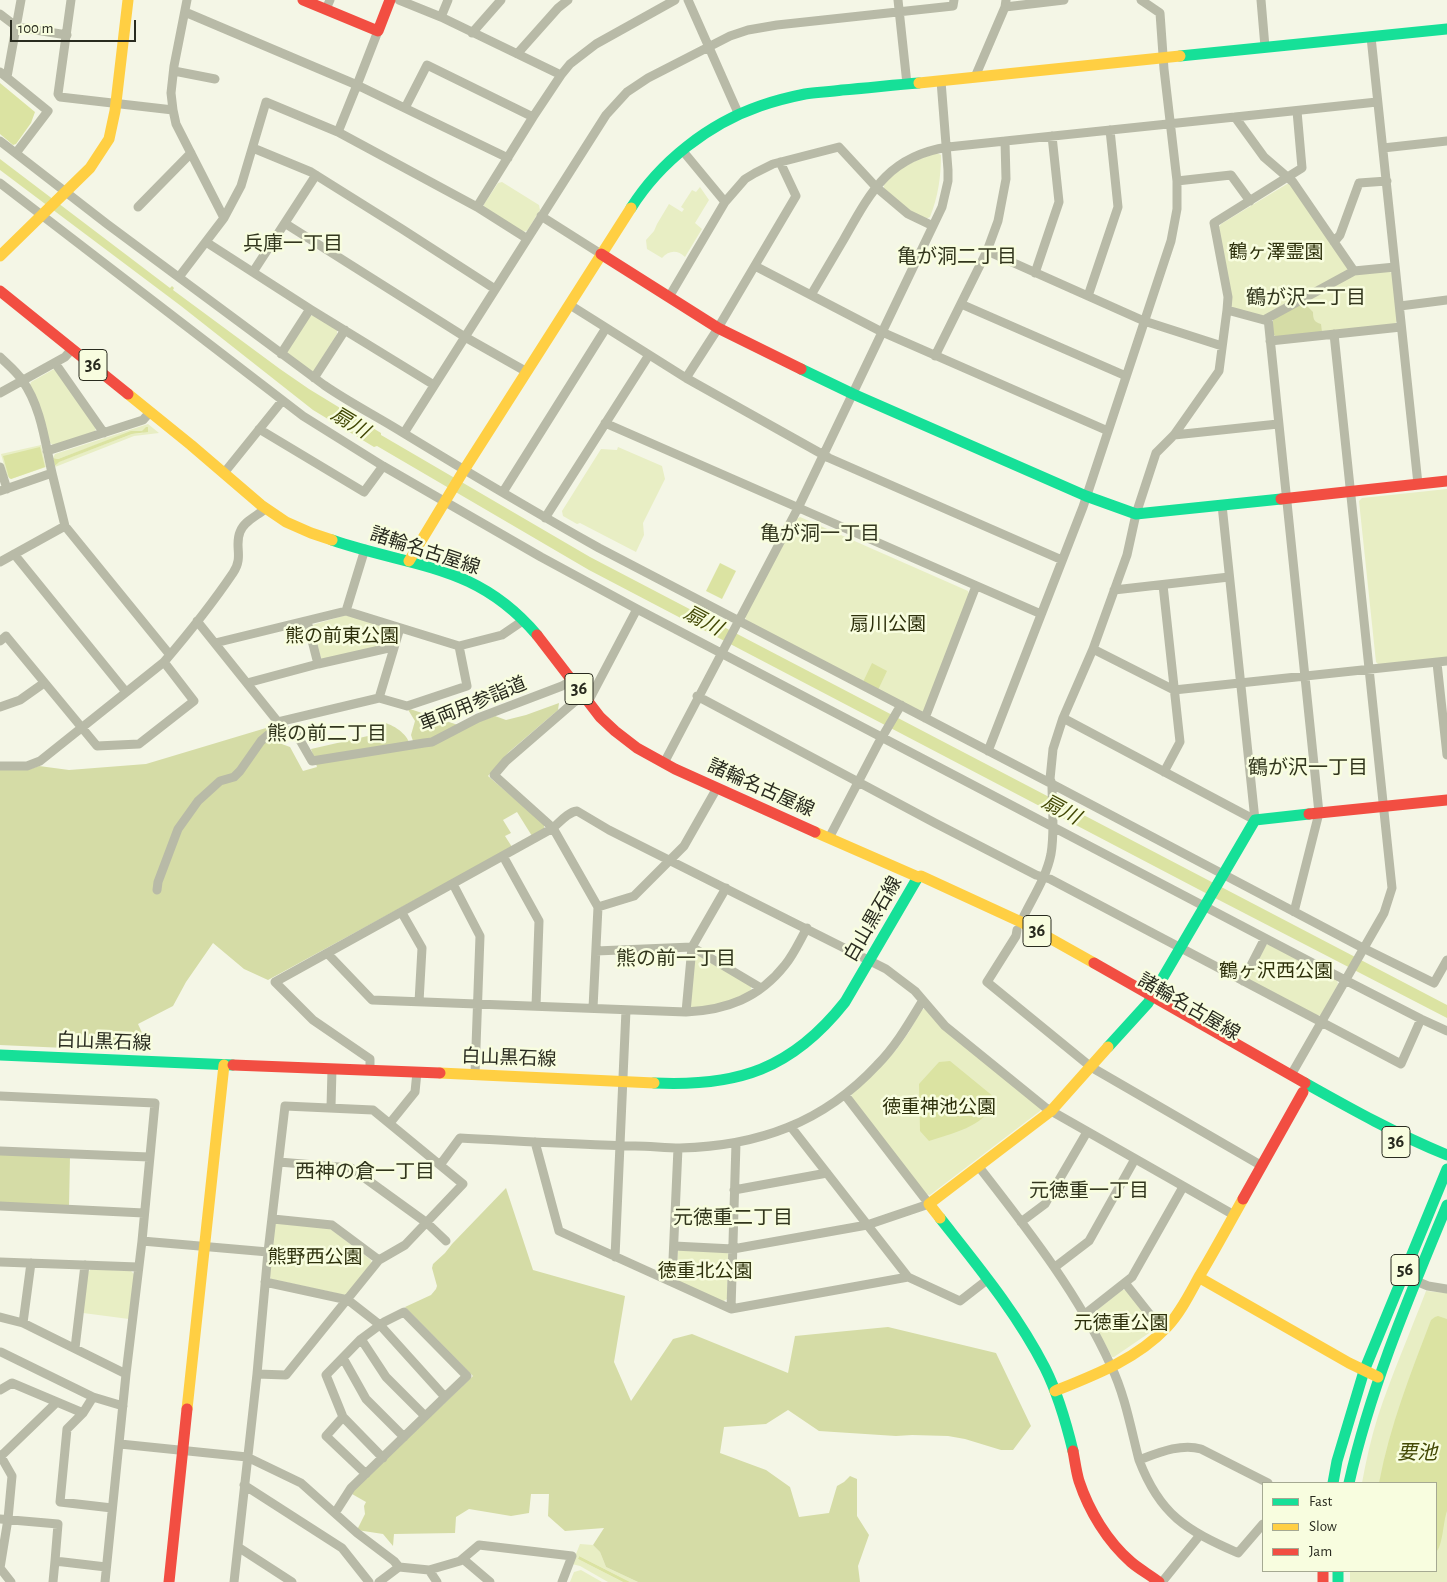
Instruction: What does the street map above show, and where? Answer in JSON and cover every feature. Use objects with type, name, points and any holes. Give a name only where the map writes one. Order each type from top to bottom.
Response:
[{"type":"street","points":[[16,153],[48,111],[3,74],[17,27],[22,0]]},
{"type":"street","points":[[71,0],[58,94],[60,97],[173,110]]},
{"type":"street","points":[[0,256],[90,168],[105,147],[109,138],[115,104],[128,0]]},
{"type":"street","points":[[187,0],[171,93],[173,110],[176,124],[224,218]]},
{"type":"street","points":[[303,0],[328,5],[378,31]]},
{"type":"street","points":[[338,132],[390,0]]},
{"type":"street","points":[[399,0],[441,17],[561,75]]},
{"type":"street","points":[[441,17],[448,0]]},
{"type":"street","points":[[472,32],[500,0]]},
{"type":"street","points":[[518,54],[558,8],[568,0]]},
{"type":"street","points":[[477,207],[561,75],[570,64],[588,49],[675,0]]},
{"type":"street","points":[[688,0],[739,115]]},
{"type":"street","points":[[898,0],[907,84]]},
{"type":"street","points":[[404,433],[526,238],[606,115],[627,92],[648,78],[730,36],[761,27],[953,6],[954,0]]},
{"type":"street","points":[[975,77],[1005,3],[1064,0]]},
{"type":"street","points":[[988,751],[1086,496],[1171,241],[1177,209],[1177,181],[1160,13],[1141,0]]},
{"type":"street","points":[[1261,0],[1265,47]]},
{"type":"street","points":[[185,12],[357,85],[508,158]]},
{"type":"street","points":[[0,14],[17,27],[67,35]]},
{"type":"street","points":[[409,561],[448,496],[639,195],[656,174],[682,150],[705,133],[739,115],[760,106],[806,94],[1447,29]]},
{"type":"street","points":[[1371,36],[1418,484]]},
{"type":"street","points":[[405,108],[427,64],[534,117]]},
{"type":"street","points":[[174,72],[215,79]]},
{"type":"street","points":[[664,763],[798,508],[933,226],[945,195],[948,181],[948,147],[941,81]]},
{"type":"street","points":[[180,277],[224,218],[241,186],[266,102],[338,132],[477,207],[526,238]]},
{"type":"street","points":[[811,295],[864,204],[876,187],[890,172],[911,158],[926,151],[948,147],[1377,102]]},
{"type":"street","points":[[1262,1166],[1090,1067],[987,982],[1016,936],[1051,856],[1053,826],[1052,784],[1050,779],[1053,749],[1063,718],[1093,649],[1114,590],[1156,453],[1174,436],[1219,371],[1228,297],[1214,223],[1302,168],[1297,111]]},
{"type":"street","points":[[1235,117],[1264,157],[1293,182],[1354,271]]},
{"type":"street","points":[[1088,296],[1118,207],[1110,130]]},
{"type":"street","points":[[1035,273],[1059,202],[1052,136]]},
{"type":"street","points":[[0,141],[16,153],[62,196],[180,277],[280,354],[354,405],[404,433],[462,475],[502,492],[599,548],[1052,784],[1220,879],[1294,912],[1434,983],[1447,960]]},
{"type":"street","points":[[935,356],[987,251],[998,221],[1006,179],[1004,141]]},
{"type":"street","points":[[1383,148],[1447,142]]},
{"type":"street","points":[[670,296],[724,202],[736,188],[755,172],[780,162],[839,147],[876,187],[908,214],[933,226]]},
{"type":"street","points":[[253,148],[316,175],[495,289]]},
{"type":"street","points":[[682,150],[724,202]]},
{"type":"street","points":[[138,207],[192,153]]},
{"type":"street","points":[[686,378],[718,328],[796,196],[780,162]]},
{"type":"street","points":[[253,272],[286,224],[316,175]]},
{"type":"street","points":[[1177,181],[1230,175],[1250,201]]},
{"type":"street","points":[[1334,242],[1340,235],[1359,183],[1387,181]]},
{"type":"street","points":[[0,183],[45,211],[124,279],[302,416],[383,466],[448,496],[541,557],[637,609],[1053,826],[1207,902],[1265,938],[1421,1019],[1447,1030]]},
{"type":"street","points":[[541,216],[718,328],[852,394],[1086,496],[1136,514],[1447,481]]},
{"type":"street","points":[[286,224],[464,336],[527,372]]},
{"type":"street","points":[[206,242],[310,309],[434,385]]},
{"type":"street","points":[[987,251],[1144,321],[1222,346]]},
{"type":"street","points":[[755,266],[882,332],[1108,431]]},
{"type":"street","points":[[1227,310],[1264,320],[1354,271],[1395,267]]},
{"type":"street","name":"諸輪名古屋線","points":[[0,291],[150,412],[265,509],[302,530],[319,536],[457,576],[477,585],[505,603],[524,620],[598,714],[630,744],[664,763],[717,788],[918,877],[919,883],[1019,926],[1382,1127],[1447,1155]]},
{"type":"street","points":[[1400,306],[1447,300]]},
{"type":"street","points":[[961,304],[1126,376]]},
{"type":"street","points":[[570,305],[686,378],[824,455],[1062,560]]},
{"type":"street","points":[[280,354],[310,309]]},
{"type":"street","points":[[1268,318],[1319,813],[1294,912]]},
{"type":"street","points":[[502,492],[606,328]]},
{"type":"street","points":[[1270,341],[1401,328]]},
{"type":"street","points":[[314,378],[345,330]]},
{"type":"street","points":[[1291,1075],[1384,913],[1392,888],[1385,806],[1334,334]]},
{"type":"street","points":[[0,393],[56,363],[65,357],[72,348]]},
{"type":"street","points":[[545,518],[649,355]]},
{"type":"street","points":[[0,356],[23,381],[36,408],[65,526],[170,655]]},
{"type":"street","points":[[56,363],[104,433]]},
{"type":"street","points":[[224,473],[282,401]]},
{"type":"street","points":[[47,451],[143,420],[150,412]]},
{"type":"street","points":[[605,423],[1041,614]]},
{"type":"street","points":[[1174,436],[1278,424]]},
{"type":"street","points":[[259,429],[364,492],[383,466]]},
{"type":"street","points":[[0,467],[3,490],[52,473]]},
{"type":"street","points":[[674,1246],[733,1250],[867,1225],[929,1204],[1051,1111],[1150,999],[1255,820],[1222,505]]},
{"type":"street","points":[[0,766],[27,766],[40,761],[164,662],[179,646],[233,573],[238,564],[240,532],[243,527],[265,509]]},
{"type":"street","points":[[0,562],[65,526]]},
{"type":"street","points":[[346,611],[365,549]]},
{"type":"street","points":[[14,554],[126,692]]},
{"type":"street","points":[[1114,590],[1229,577]]},
{"type":"street","points":[[1163,585],[1180,742],[1164,772]]},
{"type":"street","points":[[925,718],[976,586]]},
{"type":"street","points":[[593,1008],[598,907],[553,828],[494,775],[573,703],[586,699],[637,609]]},
{"type":"street","points":[[215,644],[346,611],[459,646],[502,635],[524,620]]},
{"type":"street","points":[[197,621],[278,722],[379,698],[407,706],[467,686],[459,646]]},
{"type":"street","points":[[307,621],[318,664]]},
{"type":"street","points":[[379,698],[400,628]]},
{"type":"street","points":[[2,636],[97,746],[139,744],[194,701],[164,662]]},
{"type":"street","points":[[246,683],[393,647]]},
{"type":"street","points":[[1093,649],[1174,690],[1447,662]]},
{"type":"street","points":[[1437,663],[1447,755]]},
{"type":"street","name":"車両用参詣道","points":[[157,890],[158,882],[178,829],[198,801],[220,781],[234,777],[261,741],[268,735],[279,731],[291,731],[297,735],[312,761],[432,742],[478,718],[564,685],[572,680]]},
{"type":"street","points":[[0,707],[20,700],[44,683]]},
{"type":"street","points":[[698,696],[858,782],[1043,878],[1050,879],[1402,1064],[1421,1019]]},
{"type":"street","points":[[829,838],[901,705]]},
{"type":"street","points":[[1063,718],[1255,820],[1447,800]]},
{"type":"street","points":[[598,907],[634,896],[684,846],[717,788]]},
{"type":"street","points":[[370,1070],[370,1059],[313,1020],[275,982],[553,828],[572,812],[577,811],[609,830],[886,969],[915,991],[945,1026],[1051,1111],[1234,1215]]},
{"type":"street","points":[[503,856],[539,921],[536,1006]]},
{"type":"street","name":"白山黒石線","points":[[0,1055],[624,1081],[703,1083],[738,1077],[762,1070],[780,1060],[805,1044],[832,1020],[845,1002],[918,877]]},
{"type":"street","points":[[453,884],[480,936],[475,1074]]},
{"type":"street","points":[[686,1012],[692,947],[726,888]]},
{"type":"street","points":[[402,913],[422,948],[420,1002]]},
{"type":"street","points":[[327,954],[372,1000],[686,1012],[708,1011],[739,1002],[761,988],[785,965],[807,928]]},
{"type":"street","points":[[1243,981],[1265,938]]},
{"type":"street","points":[[596,951],[692,947],[761,988]]},
{"type":"street","name":"諸輪名古屋線","points":[[1150,999],[1303,1092],[1400,1144],[1447,1164]]},
{"type":"street","points":[[440,1165],[460,1138],[678,1148],[736,1143],[791,1127],[845,1095],[877,1066],[905,1030],[923,1000]]},
{"type":"street","points":[[615,1256],[626,1010]]},
{"type":"street","points":[[170,1582],[224,1065]]},
{"type":"street","points":[[331,1108],[332,1069]]},
{"type":"street","points":[[390,1124],[416,1092],[417,1072]]},
{"type":"street","points":[[1055,1391],[1112,1367],[1163,1331],[1176,1316],[1200,1278],[1303,1092]]},
{"type":"street","points":[[845,1095],[1022,1328],[1055,1391],[1072,1445],[1079,1479],[1089,1504],[1100,1524],[1116,1546],[1131,1561],[1160,1582],[1200,1535]]},
{"type":"street","points":[[0,1096],[155,1103],[105,1582]]},
{"type":"street","points":[[234,1582],[285,1106],[372,1110],[463,1184],[405,1245],[379,1260],[286,1375],[257,1374]]},
{"type":"street","points":[[791,1127],[908,1277],[960,1300],[987,1280]]},
{"type":"street","points":[[1021,1222],[1045,1204],[1087,1132]]},
{"type":"street","points":[[535,1142],[559,1231],[731,1310],[908,1277]]},
{"type":"street","points":[[731,1310],[736,1143]]},
{"type":"street","points":[[672,1282],[678,1148]]},
{"type":"street","points":[[0,1151],[149,1157]]},
{"type":"street","points":[[1055,1268],[1089,1241],[1135,1159]]},
{"type":"street","points":[[279,1162],[350,1168],[427,1223],[446,1241]]},
{"type":"street","points":[[979,1167],[1055,1268],[1085,1314],[1112,1367],[1139,1460],[1152,1491],[1181,1523],[1238,1554],[1262,1525]]},
{"type":"street","name":"56","points":[[1333,1482],[1337,1461],[1364,1371],[1447,1169]]},
{"type":"street","points":[[734,1190],[827,1173]]},
{"type":"street","points":[[1085,1314],[1132,1277],[1183,1187]]},
{"type":"street","points":[[0,1206],[144,1213]]},
{"type":"street","name":"56","points":[[1349,1482],[1361,1430],[1378,1377],[1447,1206]]},
{"type":"street","points":[[273,1219],[332,1224],[379,1260]]},
{"type":"street","points":[[142,1241],[268,1252]]},
{"type":"street","points":[[0,1262],[138,1268]]},
{"type":"street","points":[[23,1323],[31,1263]]},
{"type":"street","points":[[75,1348],[85,1266]]},
{"type":"street","points":[[1200,1278],[1364,1371],[1378,1377]]},
{"type":"street","points":[[1416,1281],[1428,1286],[1447,1289]]},
{"type":"street","points":[[265,1282],[348,1300],[380,1325],[445,1397]]},
{"type":"street","points":[[1125,1283],[1163,1331]]},
{"type":"street","points":[[335,1513],[351,1488],[383,1458],[467,1376],[404,1312],[380,1325],[361,1339],[326,1376],[343,1417],[383,1458]]},
{"type":"street","points":[[0,1317],[23,1323],[126,1374]]},
{"type":"street","points":[[361,1339],[386,1377],[425,1416]]},
{"type":"street","points":[[1,1352],[93,1397],[123,1406]]},
{"type":"street","points":[[343,1358],[366,1399],[404,1437]]},
{"type":"street","points":[[0,1390],[12,1383],[83,1413]]},
{"type":"street","points":[[93,1397],[83,1413],[67,1429],[60,1502],[112,1508]]},
{"type":"street","points":[[11,1582],[0,1568],[4,1519],[12,1476],[0,1456],[57,1402]]},
{"type":"street","points":[[343,1417],[326,1436],[366,1474]]},
{"type":"street","points":[[120,1444],[247,1457],[301,1483],[357,1533],[394,1561],[399,1567]]},
{"type":"street","points":[[1139,1460],[1183,1446],[1194,1447],[1266,1482]]},
{"type":"street","points":[[244,1485],[342,1548],[369,1582]]},
{"type":"street","points":[[4,1519],[58,1524],[53,1582]]},
{"type":"street","points":[[379,1582],[399,1567],[429,1570],[460,1561],[479,1545],[572,1556],[562,1582]]},
{"type":"street","points":[[238,1547],[292,1582]]},
{"type":"street","points":[[463,1559],[490,1582]]},
{"type":"street","points":[[55,1561],[106,1567]]},
{"type":"street","points":[[429,1570],[437,1582]]},
{"type":"green space","points":[[937,153],[941,155],[938,187],[930,217],[926,219],[910,211],[884,190],[884,185],[896,173],[908,165]]},
{"type":"green space","points":[[502,182],[539,205],[540,210],[527,231],[522,232],[484,207],[484,204],[498,183]]},
{"type":"green space","name":"鶴ヶ澤霊園","points":[[1287,184],[1291,184],[1348,267],[1347,271],[1263,317],[1233,309],[1219,227]]},
{"type":"green space","points":[[700,187],[709,200],[695,223],[702,229],[685,257],[674,252],[668,253],[662,258],[647,249],[646,240],[654,231],[669,204],[682,212],[684,209],[681,207],[692,190],[696,192]]},
{"type":"green space","points":[[1388,271],[1392,273],[1397,321],[1395,324],[1276,337],[1273,318],[1352,275]]},
{"type":"green space","points":[[313,315],[337,330],[337,334],[314,371],[310,371],[288,355],[287,351],[309,317]]},
{"type":"green space","points":[[54,369],[57,370],[96,426],[95,432],[53,445],[50,443],[30,385],[31,382]]},
{"type":"green space","points":[[148,424],[159,433],[134,436],[55,467],[58,462],[132,434],[143,433],[142,431],[131,432],[58,459],[53,458],[55,454]]},
{"type":"green space","points":[[41,445],[46,467],[11,479],[7,476],[1,454]]},
{"type":"green space","points":[[618,447],[662,466],[665,479],[643,523],[644,535],[636,552],[580,523],[577,524],[563,516],[562,511],[601,449],[617,450]]},
{"type":"green space","points":[[1447,489],[1447,658],[1379,665],[1376,662],[1359,501],[1362,498]]},
{"type":"green space","name":"扇川公園","points":[[800,517],[968,591],[969,594],[926,709],[922,712],[747,622],[745,617],[796,519]]},
{"type":"green space","name":"熊の前東公園","points":[[346,615],[392,629],[393,632],[388,644],[322,661],[312,625]]},
{"type":"green space","name":"鶴ヶ沢西公園","points":[[1269,944],[1337,980],[1338,984],[1321,1015],[1317,1016],[1249,981],[1248,977],[1265,945]]},
{"type":"green space","points":[[699,955],[751,986],[751,991],[725,1003],[692,1009],[689,1006],[694,956]]},
{"type":"green space","name":"徳重神池公園","points":[[927,1009],[1041,1109],[930,1195],[925,1194],[851,1097],[852,1093],[896,1050],[921,1010]]},
{"type":"green space","name":"熊野西公園","points":[[277,1223],[328,1227],[371,1260],[372,1264],[345,1295],[271,1279],[269,1274],[274,1225]]},
{"type":"green space","name":"徳重北公園","points":[[681,1249],[727,1252],[727,1299],[722,1302],[679,1282],[676,1278],[678,1251]]},
{"type":"green space","points":[[91,1269],[131,1271],[134,1274],[129,1319],[83,1313],[87,1273]]},
{"type":"green space","name":"元徳重公園","points":[[1122,1290],[1127,1290],[1155,1329],[1112,1357],[1090,1316]]},
{"type":"green space","name":"要池","points":[[1426,1291],[1447,1293],[1447,1582],[1350,1582],[1350,1572],[1437,1572],[1437,1482],[1362,1482],[1378,1416]]},
{"type":"green space","points":[[580,1544],[593,1545],[600,1552],[606,1567],[638,1582],[630,1582],[579,1556],[578,1559],[623,1582],[608,1582],[580,1566],[572,1564]]},
{"type":"green space","points":[[581,1570],[602,1582],[570,1582],[574,1572]]},
{"type":"shaded area","points":[[1303,302],[1313,312],[1315,321],[1321,324],[1322,332],[1276,337],[1273,334],[1273,318]]},
{"type":"shaded area","points":[[559,703],[558,710],[509,752],[488,776],[544,824],[544,830],[532,836],[517,812],[503,820],[511,833],[505,836],[512,847],[268,980],[244,969],[213,943],[186,982],[173,1006],[138,1024],[151,1052],[0,1045],[0,770],[30,769],[39,766],[69,770],[146,764],[266,728],[271,740],[290,747],[303,771],[317,767],[311,749],[381,733],[380,722],[393,726],[409,742],[413,741],[411,735],[415,721],[407,708],[464,727],[495,716],[506,720],[526,715]]},
{"type":"shaded area","points":[[0,1154],[70,1157],[69,1206],[0,1203]]},
{"type":"shaded area","points":[[506,1188],[533,1270],[625,1296],[614,1362],[631,1401],[673,1339],[692,1334],[788,1373],[795,1336],[888,1327],[996,1353],[1031,1426],[1013,1450],[1001,1450],[948,1436],[896,1436],[819,1431],[788,1410],[766,1424],[724,1427],[720,1453],[766,1470],[790,1487],[799,1517],[829,1513],[837,1486],[850,1476],[857,1479],[857,1516],[869,1535],[858,1566],[860,1582],[638,1582],[606,1567],[600,1552],[593,1545],[604,1528],[565,1531],[548,1516],[549,1494],[531,1494],[529,1513],[511,1516],[469,1509],[456,1517],[455,1533],[394,1534],[393,1546],[383,1534],[357,1530],[365,1514],[364,1506],[366,1502],[352,1494],[354,1490],[473,1376],[405,1307],[431,1295],[437,1286],[432,1268],[433,1264]]},
{"type":"water","points":[[0,83],[35,112],[31,123],[16,144],[13,145],[0,134]]},
{"type":"water","name":"扇川","points":[[0,159],[170,288],[172,286],[173,290],[280,369],[381,433],[381,435],[590,557],[1447,1005],[1447,1018],[589,570],[377,446],[374,447],[313,410],[181,306],[0,170]]},
{"type":"water","points":[[148,427],[148,432],[132,434],[59,462],[55,466],[53,458],[58,459],[131,431],[142,431]]},
{"type":"water","points":[[40,447],[45,467],[11,479],[9,478],[3,456]]},
{"type":"water","points":[[720,563],[736,571],[722,599],[706,591]]},
{"type":"water","points":[[872,663],[887,671],[878,690],[863,682]]},
{"type":"water","points":[[950,1061],[994,1097],[995,1104],[975,1124],[929,1141],[920,1131],[919,1084],[939,1062]]},
{"type":"water","name":"要池","points":[[1435,1317],[1447,1319],[1447,1511],[1440,1545],[1437,1550],[1437,1482],[1379,1482],[1389,1441],[1408,1380],[1431,1320]]},
{"type":"water","points":[[579,1556],[630,1582],[623,1582],[578,1559]]},
{"type":"traffic: fast","points":[[1180,56],[1447,29]]},
{"type":"traffic: fast","points":[[631,208],[656,175],[687,146],[722,123],[741,114],[771,102],[805,94],[919,83]]},
{"type":"traffic: fast","points":[[801,369],[853,394],[1086,496],[1136,514],[1281,499]]},
{"type":"traffic: fast","points":[[332,540],[416,563],[467,581],[491,594],[514,611],[537,635]]},
{"type":"traffic: fast","points":[[1108,1047],[1148,1003],[1255,820],[1309,814]]},
{"type":"traffic: fast","points":[[654,1083],[712,1081],[737,1077],[761,1069],[783,1058],[805,1043],[825,1025],[845,1002],[918,877]]},
{"type":"traffic: fast","points":[[0,1055],[233,1065]]},
{"type":"traffic: fast","points":[[1305,1083],[1392,1130],[1447,1155]]},
{"type":"traffic: fast","points":[[1333,1482],[1337,1461],[1364,1371],[1447,1169]]},
{"type":"traffic: fast","points":[[1349,1482],[1368,1412],[1392,1342],[1447,1205]]},
{"type":"traffic: fast","points":[[940,1218],[996,1290],[1034,1348],[1058,1398],[1073,1451]]},
{"type":"traffic: fast","points":[[1338,1572],[1338,1582]]},
{"type":"traffic: slow","points":[[0,256],[90,168],[109,139],[115,111],[128,0]]},
{"type":"traffic: slow","points":[[919,83],[1180,56]]},
{"type":"traffic: slow","points":[[409,561],[464,470],[631,208]]},
{"type":"traffic: slow","points":[[128,394],[261,505],[286,522],[332,540]]},
{"type":"traffic: slow","points":[[815,832],[918,877],[921,876],[1021,922],[1094,963]]},
{"type":"traffic: slow","points":[[940,1218],[929,1204],[1051,1111],[1108,1047]]},
{"type":"traffic: slow","points":[[187,1409],[224,1065]]},
{"type":"traffic: slow","points":[[440,1073],[654,1083]]},
{"type":"traffic: slow","points":[[1055,1391],[1115,1365],[1142,1348],[1167,1327],[1185,1302],[1243,1199]]},
{"type":"traffic: slow","points":[[1200,1278],[1349,1363],[1378,1377]]},
{"type":"traffic: jam","points":[[303,0],[378,31],[390,0]]},
{"type":"traffic: jam","points":[[601,254],[718,328],[801,369]]},
{"type":"traffic: jam","points":[[0,291],[128,394]]},
{"type":"traffic: jam","points":[[1281,499],[1447,481]]},
{"type":"traffic: jam","points":[[537,635],[600,717],[637,748],[675,769],[815,832]]},
{"type":"traffic: jam","points":[[1309,814],[1447,800]]},
{"type":"traffic: jam","points":[[1094,963],[1305,1083]]},
{"type":"traffic: jam","points":[[233,1065],[440,1073]]},
{"type":"traffic: jam","points":[[1243,1199],[1303,1092]]},
{"type":"traffic: jam","points":[[169,1582],[187,1409]]},
{"type":"traffic: jam","points":[[1073,1451],[1079,1481],[1100,1525],[1122,1554],[1134,1565],[1159,1582]]},
{"type":"traffic: jam","points":[[1323,1572],[1323,1582]]},
{"type":"district","name":"兵庫一丁目","points":[[293,244]]},
{"type":"district","name":"亀が洞二丁目","points":[[957,257]]},
{"type":"district","name":"鶴が沢二丁目","points":[[1306,298]]},
{"type":"district","name":"亀が洞一丁目","points":[[820,534]]},
{"type":"district","name":"熊の前二丁目","points":[[327,734]]},
{"type":"district","name":"鶴が沢一丁目","points":[[1308,768]]},
{"type":"district","name":"熊の前一丁目","points":[[676,959]]},
{"type":"district","name":"西神の倉一丁目","points":[[365,1172]]},
{"type":"district","name":"元徳重一丁目","points":[[1089,1191]]},
{"type":"district","name":"元徳重二丁目","points":[[733,1218]]}]
